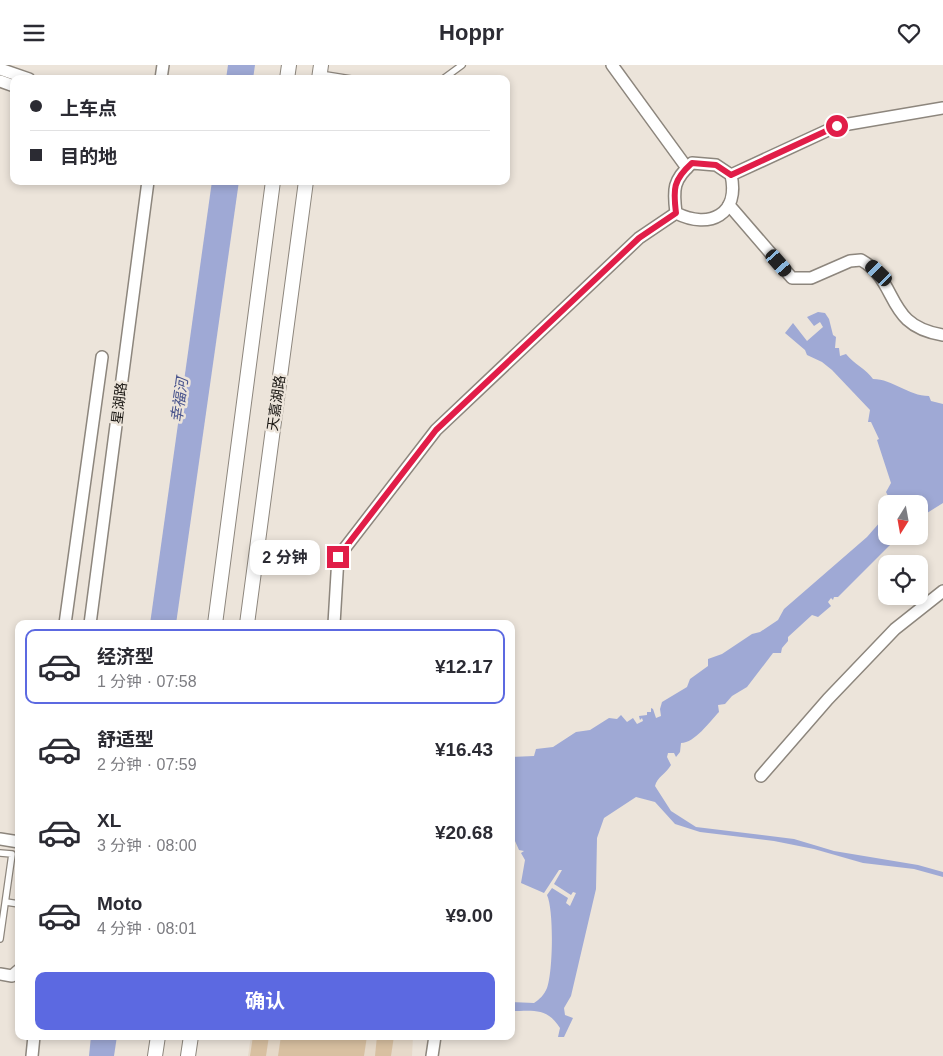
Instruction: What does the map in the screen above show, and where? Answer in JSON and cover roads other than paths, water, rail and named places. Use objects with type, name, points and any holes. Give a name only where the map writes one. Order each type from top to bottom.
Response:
[{"type":"street","points":[[612,65],[686,168]]},
{"type":"street","points":[[0,69],[17,75]]},
{"type":"street","points":[[731,175],[837,126],[943,108]]},
{"type":"street","points":[[692,163],[716,165],[731,175],[734,189],[730,205],[717,216],[703,221],[687,219],[676,213],[674,194],[679,175],[692,163]]},
{"type":"street","name":"星湖路","points":[[91,620],[147,185]]},
{"type":"street","name":"星湖路","points":[[97,620],[153,185]]},
{"type":"street","points":[[216,620],[272,185]]},
{"type":"street","name":"天嘉湖路","points":[[248,620],[305,185]]},
{"type":"street","points":[[730,205],[792,278],[811,278],[850,261],[861,260],[879,273],[892,301],[906,319],[914,326],[929,333],[943,335]]},
{"type":"street","points":[[334,620],[338,557],[436,430],[639,238],[676,213]]},
{"type":"street","points":[[66,620],[102,357]]},
{"type":"street","points":[[761,776],[828,699],[895,629],[943,591]]},
{"type":"street","points":[[0,839],[15,841]]},
{"type":"street","points":[[0,975],[12,976],[15,973]]},
{"type":"street","points":[[32,1056],[34,1040]]},
{"type":"street","points":[[39,1056],[41,1040]]},
{"type":"street","points":[[155,1056],[157,1040]]},
{"type":"street","points":[[188,1056],[190,1040]]},
{"type":"street","points":[[432,1056],[434,1040]]},
{"type":"lane","points":[[448,75],[462,65]]},
{"type":"lane","points":[[0,853],[12,854],[0,939]]},
{"type":"lane","points":[[6,902],[15,903]]},
{"type":"water","points":[[228,65],[255,65],[254,75],[227,75]]},
{"type":"water","points":[[211,185],[238,185],[177,620],[151,620]]},
{"type":"water","points":[[818,312],[825,313],[829,319],[833,335],[836,337],[835,348],[839,348],[840,356],[846,354],[873,379],[929,396],[931,401],[943,404],[943,503],[928,512],[928,495],[888,495],[886,492],[891,483],[877,440],[879,439],[871,422],[868,422],[870,410],[832,370],[822,362],[807,355],[805,350],[785,333],[793,323],[807,341],[823,327],[820,322],[814,326],[807,317]]},
{"type":"water","points":[[878,524],[878,545],[890,545],[838,597],[834,597],[833,600],[831,598],[828,602],[831,606],[818,617],[812,615],[788,637],[788,641],[782,648],[781,653],[773,653],[747,687],[732,696],[725,704],[718,705],[719,712],[702,731],[692,739],[681,743],[680,752],[676,757],[674,753],[668,753],[667,757],[671,765],[655,786],[671,811],[696,827],[794,839],[834,851],[918,865],[943,872],[943,877],[914,869],[863,863],[814,849],[774,841],[700,832],[675,824],[655,802],[636,797],[604,818],[597,838],[596,889],[571,996],[564,1008],[565,1015],[573,1018],[564,1037],[558,1037],[560,1028],[545,1013],[515,1011],[515,1002],[534,1003],[542,997],[547,988],[551,969],[552,941],[551,914],[547,895],[552,888],[568,898],[566,903],[570,906],[576,893],[573,892],[571,895],[554,884],[562,870],[559,870],[544,893],[521,883],[525,860],[521,853],[524,851],[519,850],[515,841],[515,757],[534,756],[536,749],[553,747],[576,732],[590,730],[609,718],[617,719],[621,715],[627,722],[633,718],[637,724],[643,721],[642,718],[640,720],[639,716],[647,715],[647,712],[651,712],[651,708],[656,718],[661,716],[662,702],[687,687],[690,679],[708,666],[708,659],[722,654],[752,634],[760,632],[778,620],[784,609],[867,537]]},
{"type":"water","points":[[91,1040],[116,1040],[114,1056],[89,1056]]},
{"type":"water label","name":"幸福河","points":[[179,400]]}]
